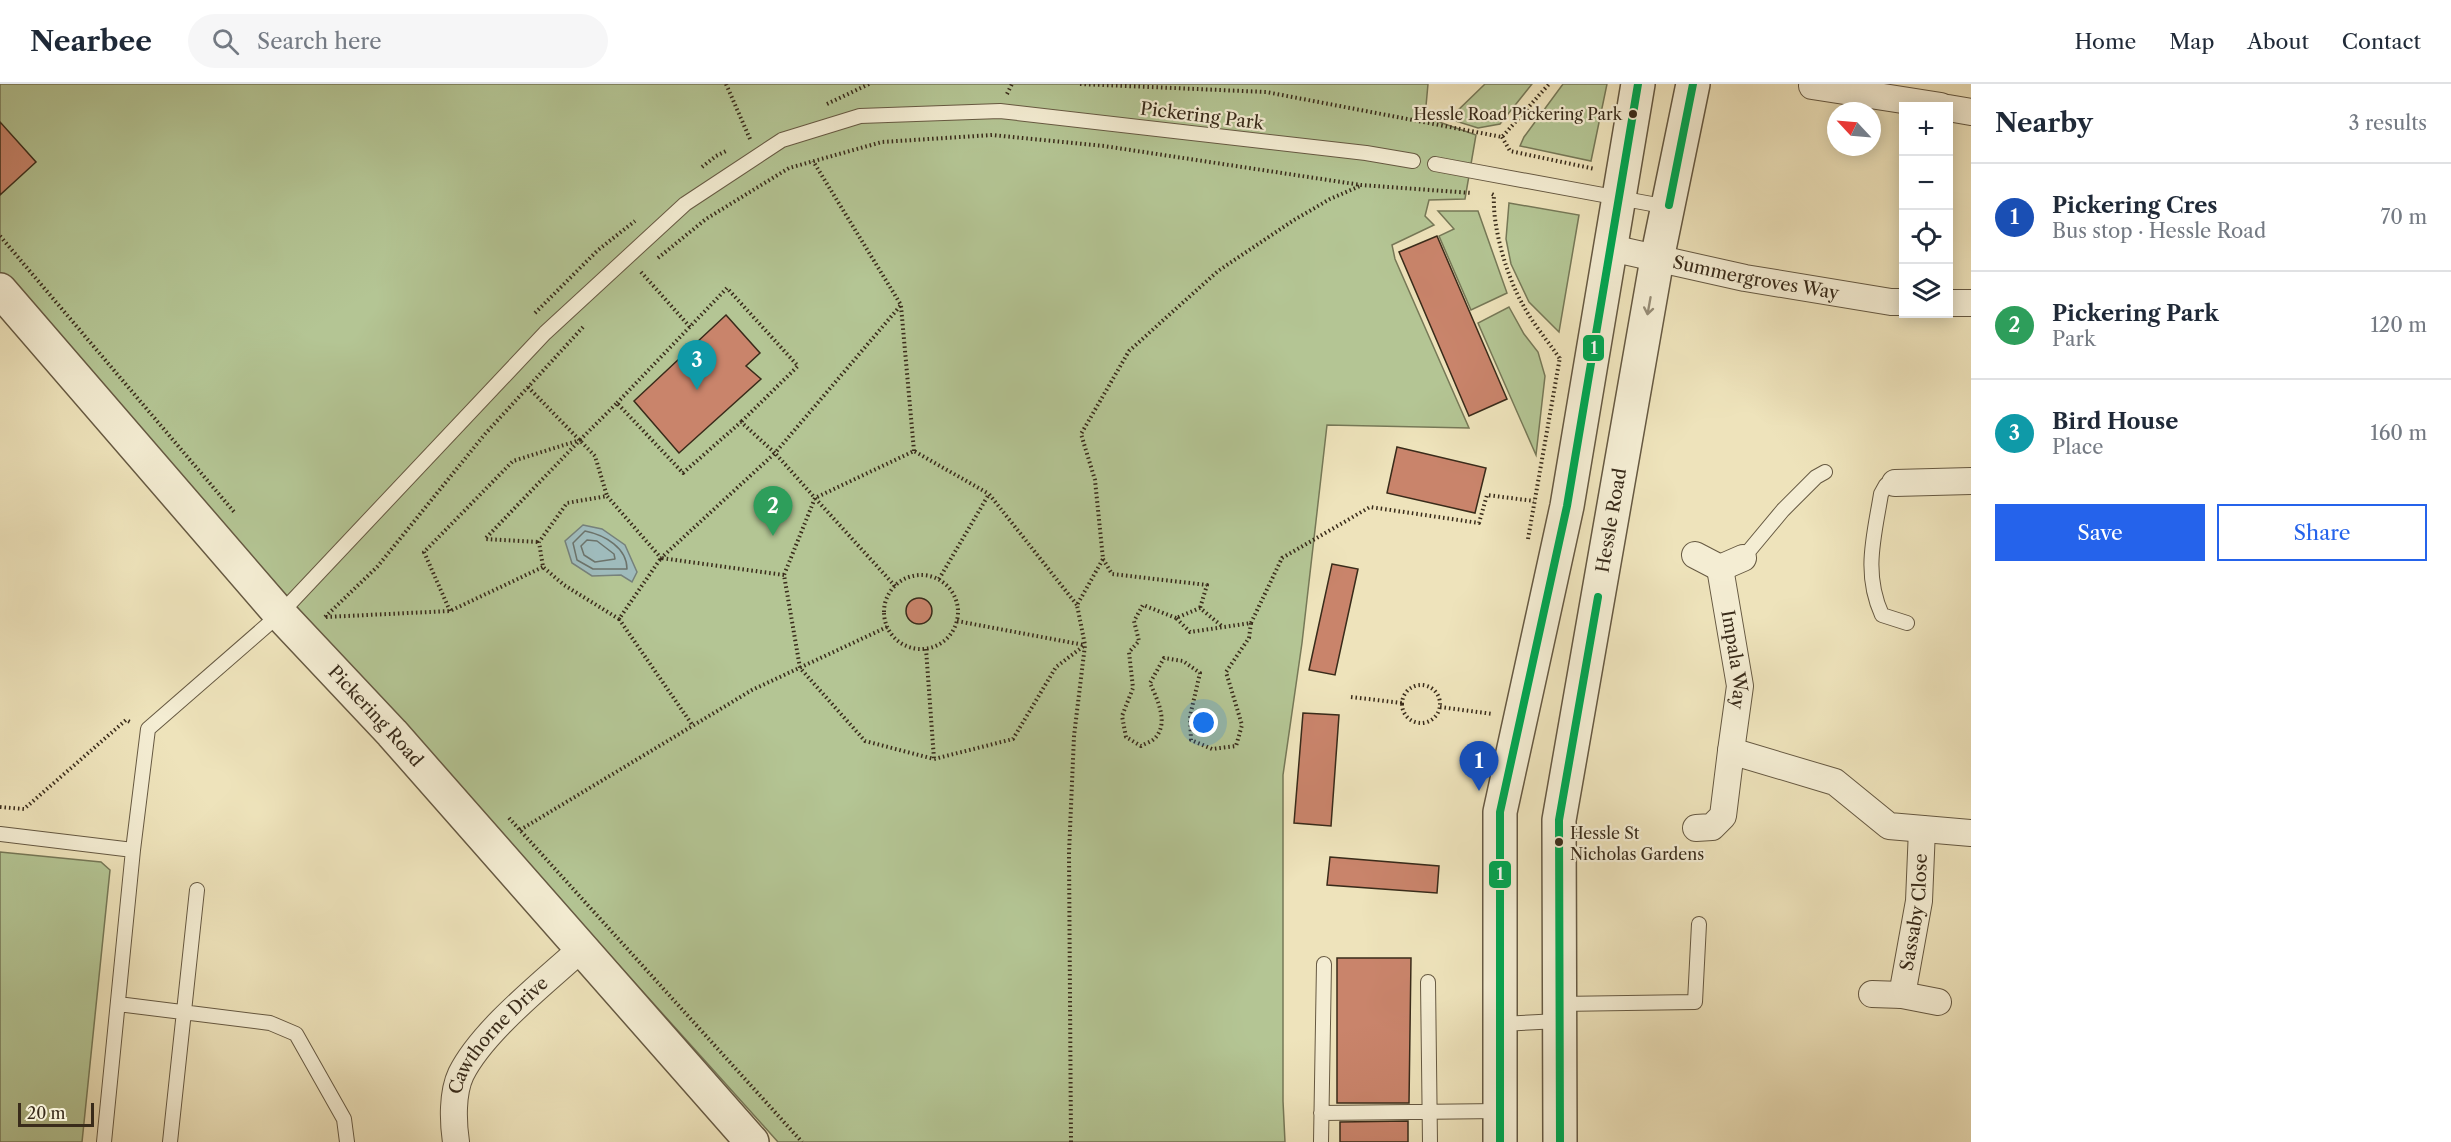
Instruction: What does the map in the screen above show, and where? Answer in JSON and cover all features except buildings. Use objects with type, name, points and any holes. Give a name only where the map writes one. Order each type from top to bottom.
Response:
[{"type":"street","points":[[1500,1126],[1500,812],[1567,506],[1638,84]]},
{"type":"street","name":"Hessle Road","points":[[1560,1142],[1558,820],[1657,259],[1693,84]]},
{"type":"street","points":[[1812,86],[1858,88],[1923,102]]},
{"type":"street","points":[[1953,109],[1971,112]]},
{"type":"street","name":"Summergroves Way","points":[[1611,248],[1745,278],[1899,302]]},
{"type":"street","name":"Pickering Road","points":[[0,290],[280,614],[392,733],[752,1142]]},
{"type":"street","points":[[1953,303],[1971,303]]},
{"type":"street","points":[[1895,483],[1971,481]]},
{"type":"street","points":[[1567,506],[1612,515]]},
{"type":"street","points":[[1695,555],[1720,568],[1743,558]]},
{"type":"street","name":"Impala Way","points":[[1696,828],[1712,827],[1724,816],[1740,686],[1720,568]]},
{"type":"street","points":[[1731,751],[1835,783],[1889,826],[1971,833]]},
{"type":"street","name":"Sassaby Close","points":[[1902,995],[1919,901],[1922,829]]},
{"type":"street","name":"Cawthorne Drive","points":[[456,1142],[452,1118],[460,1075],[485,1039],[582,948]]},
{"type":"street","name":"Sassaby Close","points":[[1872,994],[1902,995],[1938,1002]]},
{"type":"lane","name":"Pickering Park","points":[[148,729],[280,614],[545,333],[685,204],[782,140],[860,116],[1000,111],[1366,153],[1413,161]]},
{"type":"lane","points":[[1435,164],[1668,207]]},
{"type":"lane","points":[[1743,558],[1783,510],[1816,477],[1825,472]]},
{"type":"lane","points":[[1895,483],[1886,485],[1881,494],[1870,563],[1873,595],[1882,615],[1907,622]]},
{"type":"lane","points":[[104,1142],[133,850],[148,729]]},
{"type":"lane","points":[[0,834],[133,850]]},
{"type":"lane","points":[[170,1142],[197,890]]},
{"type":"lane","points":[[1500,1024],[1559,1012],[1695,1002],[1699,924]]},
{"type":"lane","points":[[1321,1142],[1324,964]]},
{"type":"lane","points":[[1428,982],[1430,1142]]},
{"type":"lane","points":[[118,1004],[270,1023],[296,1034],[344,1119],[347,1142]]},
{"type":"lane","points":[[1321,1113],[1428,1112],[1500,1126]]},
{"type":"path","points":[[726,84],[757,156]]},
{"type":"path","points":[[1080,84],[1266,92],[1370,114],[1502,137]]},
{"type":"path","points":[[1502,137],[1550,84]]},
{"type":"path","points":[[651,264],[706,219],[789,168],[882,142],[992,135],[1104,146],[1361,185],[1477,193]]},
{"type":"path","points":[[1502,137],[1510,151],[1598,170],[1599,162]]},
{"type":"path","points":[[813,162],[901,305],[914,451]]},
{"type":"path","points":[[1200,608],[1207,585],[1112,574],[1103,560],[1095,480],[1081,434],[1129,351],[1218,271],[1294,220],[1330,199],[1361,185]]},
{"type":"path","points":[[1488,194],[1494,195],[1500,247],[1523,305],[1560,359],[1562,347]]},
{"type":"path","points":[[0,236],[242,521]]},
{"type":"path","points":[[634,278],[641,272],[690,327]]},
{"type":"path","points":[[539,542],[485,539],[727,288],[798,366],[741,422],[683,473],[617,403]]},
{"type":"path","points":[[619,619],[661,558],[775,453],[901,305]]},
{"type":"path","points":[[325,617],[377,567],[485,434],[589,321]]},
{"type":"path","points":[[528,387],[596,456],[607,496],[661,558],[784,575]]},
{"type":"path","points":[[741,422],[775,453],[895,586]]},
{"type":"path","points":[[450,611],[424,552],[513,461],[580,440]]},
{"type":"path","points":[[914,451],[989,494],[1077,605],[1084,645],[1074,736],[1069,853],[1071,1142]]},
{"type":"path","points":[[914,451],[815,498],[784,575],[800,668],[865,741],[934,759],[1012,739],[1056,667],[1084,645]]},
{"type":"path","points":[[939,579],[989,494]]},
{"type":"path","points":[[1251,623],[1190,632],[1176,618],[1143,605],[1134,621],[1139,641],[1129,652],[1133,688],[1122,716],[1126,737],[1141,746],[1154,739],[1162,725],[1159,702],[1150,683],[1164,658],[1183,662],[1200,673],[1190,716],[1191,740],[1212,749],[1236,746],[1242,725],[1226,672],[1250,638],[1251,623],[1282,558],[1370,507],[1479,523],[1487,495],[1534,501]]},
{"type":"path","points":[[607,496],[567,503],[539,542],[543,567],[564,585],[619,619],[693,726]]},
{"type":"path","points":[[1077,605],[1103,560]]},
{"type":"path","points":[[325,617],[450,611],[543,567]]},
{"type":"path","points":[[916,575],[928,575],[939,579],[949,587],[956,597],[958,609],[953,632],[946,640],[926,649],[914,649],[903,644],[887,627],[885,605],[895,586],[904,579],[916,575]]},
{"type":"path","points":[[1176,618],[1200,608]]},
{"type":"path","points":[[1200,608],[1222,627]]},
{"type":"path","points":[[325,617],[333,625]]},
{"type":"path","points":[[957,621],[1084,645]]},
{"type":"path","points":[[520,830],[752,690],[887,627]]},
{"type":"path","points":[[926,649],[934,759]]},
{"type":"path","points":[[1423,686],[1434,690],[1440,701],[1440,707],[1434,718],[1422,723],[1410,720],[1403,710],[1402,703],[1411,688],[1423,686]]},
{"type":"path","points":[[1351,697],[1402,703]]},
{"type":"path","points":[[1440,707],[1497,715]]},
{"type":"path","points":[[0,807],[24,809],[126,720],[148,729]]},
{"type":"path","points":[[504,813],[802,1142]]},
{"type":"green space","points":[[0,84],[1428,84],[1425,117],[1476,135],[1465,199],[1429,200],[1425,216],[1434,225],[1392,245],[1395,259],[1469,428],[1327,425],[1302,643],[1283,775],[1285,1142],[778,1142],[0,277]]},
{"type":"green space","points":[[1485,84],[1532,84],[1500,124],[1478,128],[1449,119]]},
{"type":"green space","points":[[1563,84],[1607,84],[1591,161],[1520,146],[1524,137]]},
{"type":"green space","points":[[1509,203],[1579,215],[1559,332],[1529,302],[1511,264],[1506,239]]},
{"type":"green space","points":[[1438,211],[1478,211],[1507,293],[1471,310],[1439,236],[1454,229]]},
{"type":"green space","points":[[1509,307],[1524,334],[1538,352],[1545,376],[1536,455],[1478,323]]},
{"type":"green space","points":[[0,852],[101,862],[110,870],[82,1142],[0,1142]]},
{"type":"water","points":[[583,525],[602,529],[625,545],[637,572],[632,582],[621,575],[592,576],[572,563],[565,541]]},
{"type":"transit line","name":"1","points":[[1500,1142],[1500,812],[1567,506],[1638,84]]},
{"type":"transit line","name":"1","points":[[1669,205],[1693,84]]},
{"type":"transit line","name":"1","points":[[1560,1142],[1559,820],[1598,597]]},
{"type":"place","name":"Hessle Road Pickering Park","points":[[1633,114]]},
{"type":"place","name":"Bird House","points":[[697,390]]},
{"type":"place","name":"Pickering Park","points":[[773,536]]},
{"type":"place","name":"Pickering Cres","points":[[1479,791]]},
{"type":"place","name":"Hessle St Nicholas Gardens","points":[[1559,842]]}]
